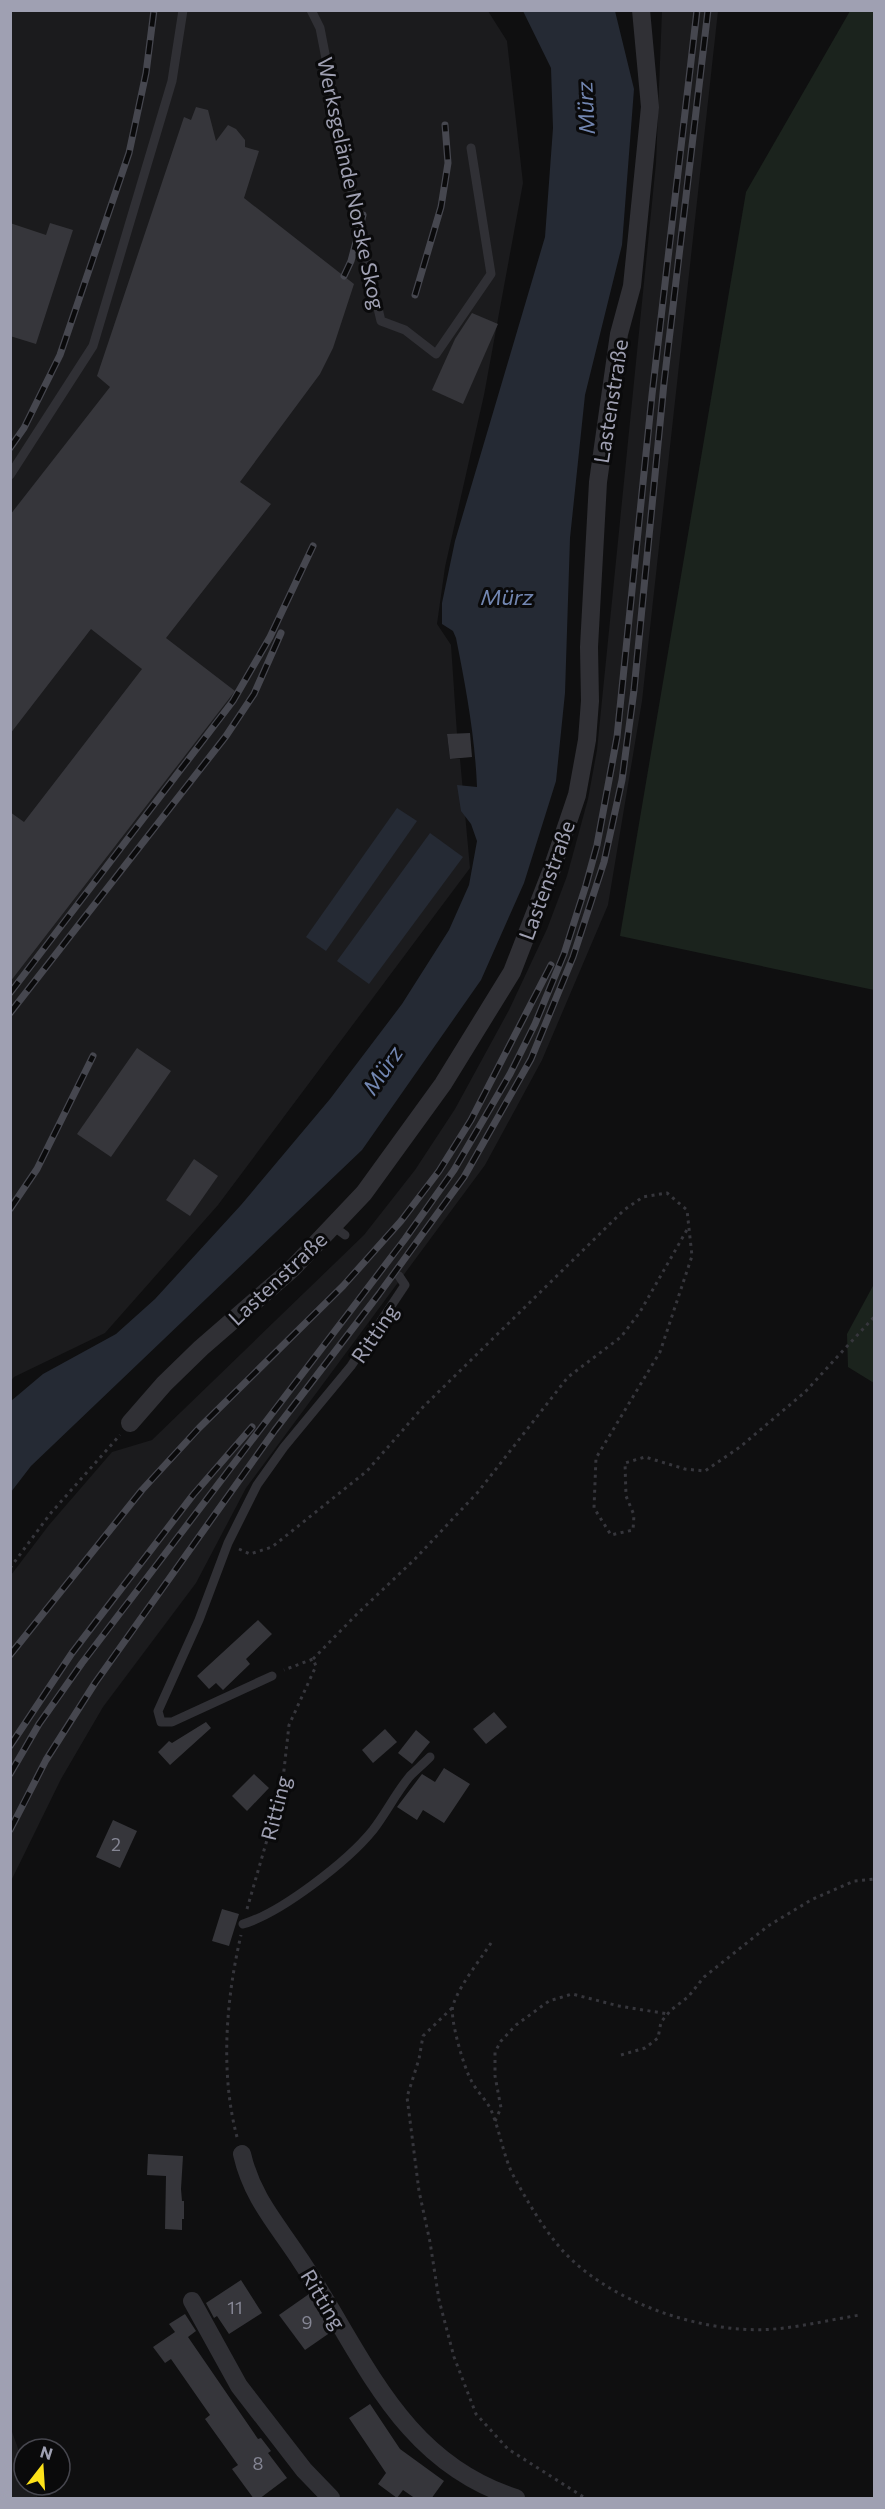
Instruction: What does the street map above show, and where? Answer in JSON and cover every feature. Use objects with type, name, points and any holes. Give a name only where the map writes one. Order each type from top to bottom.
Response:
[{"type":"street","name":"Lastenstraße","points":[[130,1423],[201,1348],[339,1230],[443,1084],[512,972],[552,869],[577,795],[587,740],[590,701],[589,647],[598,482],[620,334],[632,286],[650,107],[641,10]]},
{"type":"street","name":"Ritting","points":[[242,2154],[247,2177],[258,2199],[302,2261],[368,2372],[416,2437],[450,2467],[498,2493],[516,2499]]},
{"type":"street","points":[[192,2301],[239,2386],[304,2470],[331,2499]]},
{"type":"lane","points":[[10,475],[93,346],[172,81],[183,10]]},
{"type":"lane","name":"Werksgelände Norske Skog","points":[[311,10],[320,27],[359,228],[381,321],[405,330],[436,354],[490,274],[471,148]]},
{"type":"lane","name":"Ritting","points":[[272,1676],[172,1722],[161,1722],[158,1717],[158,1711],[199,1620],[228,1543],[257,1485],[284,1447],[351,1366],[396,1300],[405,1285],[399,1276]]},
{"type":"lane","points":[[243,1924],[267,1913],[319,1881],[350,1854],[372,1831],[409,1777],[430,1757]]},
{"type":"path","points":[[228,1543],[250,1554],[272,1547],[367,1471],[423,1407],[624,1210],[643,1197],[667,1193],[687,1210],[692,1256],[660,1352],[596,1458],[594,1508],[611,1535],[633,1530],[634,1515],[626,1496],[624,1463],[645,1457],[685,1469],[705,1471],[740,1447],[805,1392],[874,1317]]},
{"type":"path","points":[[272,1676],[314,1659],[415,1559],[478,1491],[568,1377],[598,1357],[621,1337],[640,1312],[689,1227]]},
{"type":"path","points":[[10,1568],[50,1514],[130,1423]]},
{"type":"path","name":"Ritting","points":[[242,2154],[230,2105],[228,2042],[234,1965],[243,1924],[282,1788],[289,1725],[313,1674],[316,1666],[314,1659]]},
{"type":"path","points":[[621,2055],[645,2048],[658,2038],[661,2022],[688,1997],[704,1977],[768,1926],[822,1895],[854,1881],[874,1879]]},
{"type":"path","points":[[491,1943],[472,1970],[452,2008],[423,2036],[419,2059],[407,2097],[419,2191],[439,2301],[454,2357],[476,2414],[508,2449],[585,2499]]},
{"type":"path","points":[[495,2122],[501,2108],[495,2076],[495,2052],[501,2041],[516,2025],[549,2001],[572,1994],[619,2006],[668,2014]]},
{"type":"path","points":[[452,2008],[462,2058],[471,2080],[490,2109],[512,2171],[531,2206],[558,2245],[596,2280],[634,2301],[681,2318],[730,2328],[783,2328],[860,2315]]},
{"type":"shaded area","points":[[11,11],[488,11],[507,41],[523,183],[484,395],[445,567],[437,624],[451,645],[457,734],[447,735],[450,759],[460,759],[470,868],[218,1205],[105,1333],[14,1377],[11,1381]]},
{"type":"shaded area","points":[[662,11],[718,11],[642,701],[608,905],[542,1060],[485,1165],[246,1488],[196,1583],[103,1707],[61,1779],[11,1881],[11,1575],[49,1525],[112,1452],[152,1440],[364,1235],[415,1170],[455,1109],[509,1010],[547,929],[567,876],[588,799],[597,750],[656,163]]},
{"type":"shaded area","points":[[850,11],[874,11],[874,990],[620,936],[746,192]]},
{"type":"shaded area","points":[[874,1284],[874,1383],[848,1367],[847,1334]]},
{"type":"shaded area","points":[[11,2429],[14,2437],[12,2437],[12,2497],[38,2498],[11,2498]]},
{"type":"water","name":"Mürz","points":[[523,11],[615,11],[634,89],[622,245],[585,395],[570,538],[565,693],[556,781],[524,883],[481,980],[362,1150],[31,1466],[11,1492],[11,1401],[43,1374],[116,1334],[155,1299],[241,1205],[330,1099],[402,1004],[449,930],[469,885],[477,841],[471,824],[461,811],[457,785],[477,787],[474,750],[467,694],[456,638],[453,631],[442,624],[442,603],[455,541],[545,237],[553,128],[551,68]]},
{"type":"water","points":[[397,808],[417,821],[326,951],[306,937]]},
{"type":"water","points":[[430,833],[463,857],[369,984],[337,961]]},
{"type":"building","points":[[196,107],[208,110],[216,141],[228,125],[236,129],[245,140],[245,147],[259,151],[244,198],[354,284],[333,348],[320,374],[240,482],[271,504],[166,638],[235,691],[10,982],[10,812],[24,822],[142,669],[91,629],[10,734],[10,515],[110,387],[97,376],[184,117],[191,120]]},
{"type":"building","points":[[10,223],[46,235],[50,223],[73,230],[36,344],[10,336]]},
{"type":"building","points":[[472,313],[498,324],[463,404],[432,390],[455,339]]},
{"type":"building","points":[[470,733],[472,757],[450,759],[447,734]]},
{"type":"building","points":[[137,1048],[171,1071],[111,1157],[77,1134]]},
{"type":"building","points":[[194,1159],[218,1176],[190,1216],[166,1200]]},
{"type":"building","points":[[258,1620],[272,1634],[246,1659],[250,1664],[223,1690],[216,1683],[209,1689],[197,1676]]},
{"type":"building","points":[[494,1712],[507,1727],[486,1744],[473,1729]]},
{"type":"building","points":[[206,1722],[211,1728],[170,1765],[158,1752],[169,1741],[172,1743]]},
{"type":"building","points":[[385,1729],[397,1742],[373,1763],[362,1750]]},
{"type":"building","points":[[416,1730],[430,1742],[412,1764],[398,1753]]},
{"type":"building","points":[[444,1768],[470,1784],[444,1823],[423,1810],[417,1820],[397,1807],[422,1774],[435,1782]]},
{"type":"building","points":[[254,1774],[269,1788],[247,1811],[232,1796]]},
{"type":"building","points":[[113,1820],[137,1831],[120,1868],[96,1857]]},
{"type":"building","points":[[222,1909],[239,1914],[229,1946],[212,1941]]},
{"type":"building","points":[[148,2154],[183,2156],[181,2189],[184,2219],[182,2219],[182,2230],[165,2229],[166,2176],[147,2175]]},
{"type":"building","points":[[241,2280],[262,2313],[229,2334],[217,2316],[214,2318],[206,2303]]},
{"type":"building","points":[[309,2294],[331,2332],[305,2350],[279,2315]]},
{"type":"building","points":[[185,2314],[196,2331],[188,2337],[258,2439],[261,2438],[271,2451],[268,2453],[287,2478],[259,2499],[254,2499],[232,2469],[238,2465],[205,2419],[210,2415],[171,2359],[165,2363],[153,2347],[175,2332],[169,2324]]},
{"type":"building","points":[[370,2404],[400,2449],[444,2481],[431,2499],[416,2499],[403,2490],[397,2498],[378,2484],[386,2473],[349,2418]]},
{"type":"railway","points":[[10,448],[24,428],[60,355],[129,153],[146,73],[154,10]]},
{"type":"railway","points":[[10,1774],[39,1724],[82,1663],[405,1239],[454,1170],[510,1074],[535,1024],[564,954],[597,845],[617,737],[652,395],[697,10]]},
{"type":"railway","points":[[10,1830],[46,1760],[95,1683],[275,1430],[379,1294],[464,1177],[531,1059],[573,957],[604,862],[622,780],[634,690],[664,383],[708,10]]},
{"type":"railway","points":[[415,295],[441,207],[448,163],[445,125]]},
{"type":"railway","points":[[344,276],[351,261],[363,215]]},
{"type":"railway","points":[[10,993],[233,701],[270,637],[313,546]]},
{"type":"railway","points":[[10,1013],[226,736],[254,694],[281,633]]},
{"type":"railway","points":[[10,1655],[142,1490],[199,1428],[343,1286],[401,1221],[439,1171],[471,1120],[551,965]]},
{"type":"railway","points":[[10,1209],[37,1169],[93,1056]]},
{"type":"railway","points":[[10,1746],[72,1653],[193,1495],[252,1427]]}]
